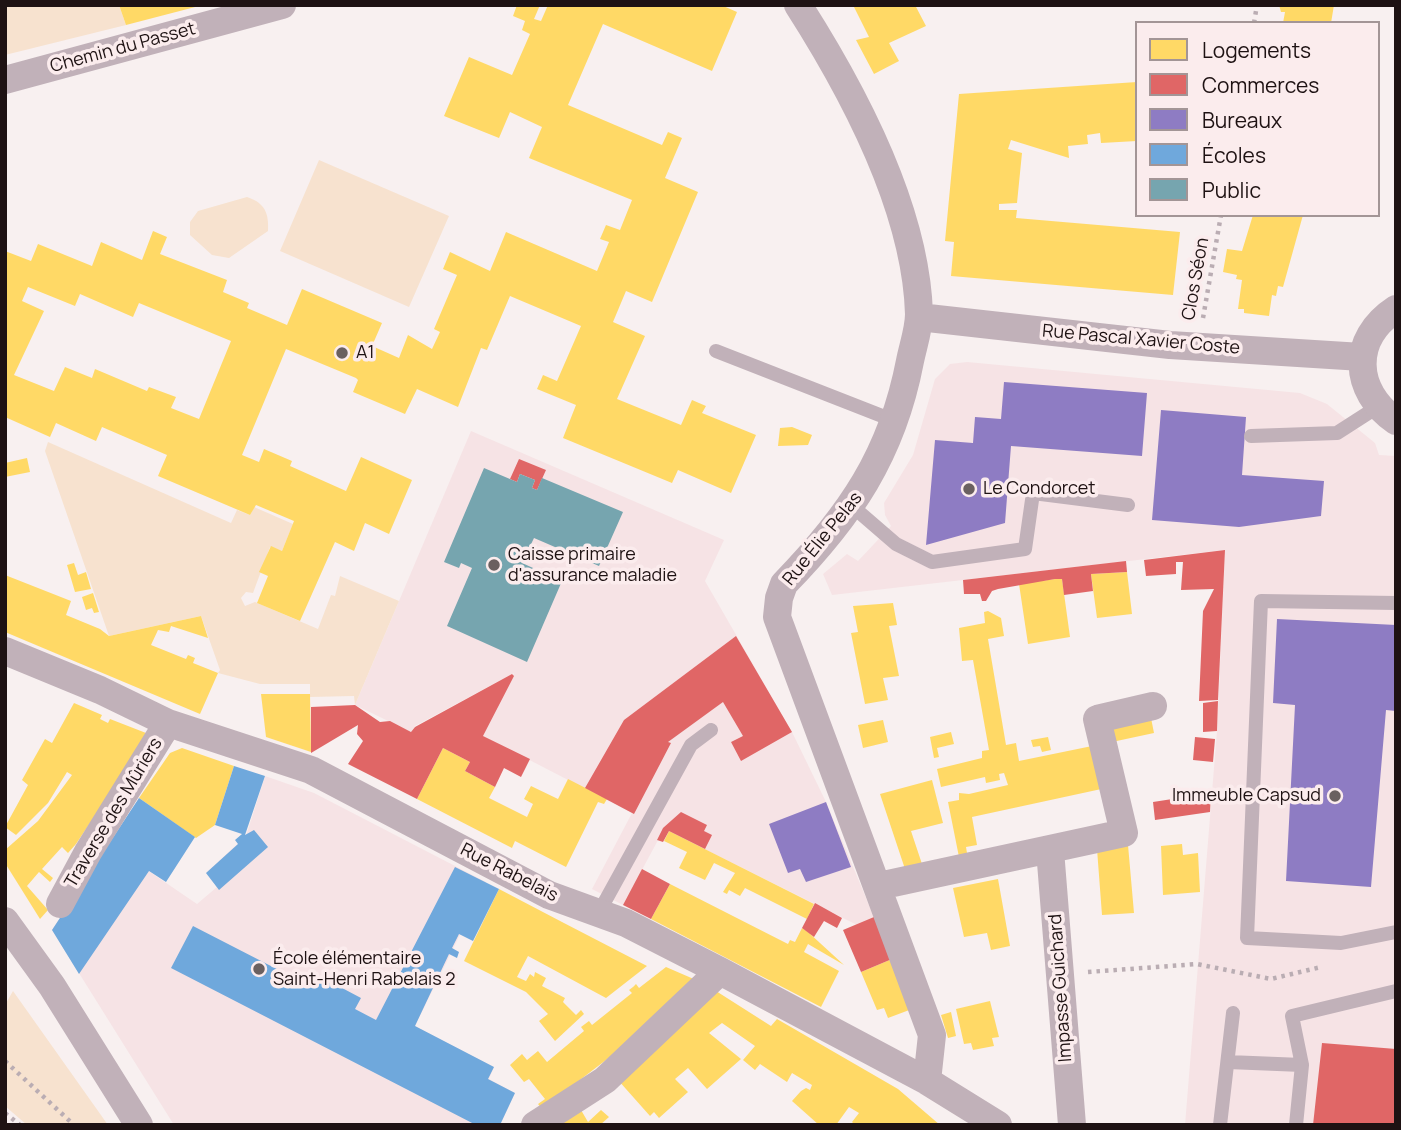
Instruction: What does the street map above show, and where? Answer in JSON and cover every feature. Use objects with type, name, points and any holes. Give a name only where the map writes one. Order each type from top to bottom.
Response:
[{"type":"street","name":"Chemin du Passet","points":[[5,80],[282,5]]},
{"type":"street","name":"Rue Élie Pelas","points":[[798,5],[835,63],[896,197],[914,262],[919,317],[903,400],[878,464],[852,506],[784,584],[777,617],[879,886],[932,1035],[927,1081]]},
{"type":"street","points":[[1387,413],[1372,399],[1364,379],[1362,356],[1369,335],[1383,318],[1396,309]]},
{"type":"street","name":"Rue Pascal Xavier Coste","points":[[919,317],[1198,346],[1362,356]]},
{"type":"street","name":"Rue Rabelais","points":[[5,651],[100,690],[168,723],[311,770],[549,895],[626,923],[720,971],[927,1081],[998,1125]]},
{"type":"street","points":[[879,886],[1124,833],[1097,719],[1153,706]]},
{"type":"street","name":"Traverse des Mûriers","points":[[60,904],[88,852],[168,723]]},
{"type":"street","name":"Impasse Guichard","points":[[1050,850],[1072,1125]]},
{"type":"street","points":[[5,921],[52,986],[139,1125]]},
{"type":"street","points":[[535,1125],[604,1080],[720,971]]},
{"type":"lane","points":[[716,351],[895,421]]},
{"type":"lane","points":[[1251,436],[1337,433],[1387,413]]},
{"type":"lane","points":[[852,506],[897,544],[932,562],[1025,550],[1033,494],[1128,505]]},
{"type":"lane","points":[[1396,603],[1261,601],[1247,938],[1341,943],[1396,932]]},
{"type":"lane","points":[[598,914],[691,744],[711,730]]},
{"type":"lane","points":[[1296,1125],[1302,1065],[1292,1016],[1396,991]]},
{"type":"lane","points":[[1220,1125],[1233,1013]]},
{"type":"lane","points":[[1228,1062],[1302,1065]]},
{"type":"path","name":"Clos Séon","points":[[1198,346],[1221,217]]},
{"type":"path","points":[[1059,973],[1197,964],[1271,979],[1333,964]]},
{"type":"path","points":[[5,1061],[75,1125]]},
{"type":"path","points":[[5,1113],[20,1125]]},
{"type":"shaded area","points":[[5,5],[119,5],[126,25],[5,55]]},
{"type":"shaded area","points":[[319,160],[449,216],[409,307],[280,251]]},
{"type":"shaded area","points":[[247,197],[258,202],[265,210],[268,231],[229,258],[212,255],[190,235],[190,222],[198,211]]},
{"type":"shaded area","points":[[967,362],[1300,393],[1327,404],[1375,443],[1379,455],[1396,456],[1396,1125],[1185,1125],[1217,731],[1225,550],[832,595],[823,574],[847,554],[858,561],[891,526],[885,515],[884,503],[913,455],[935,379],[950,364]]},
{"type":"shaded area","points":[[471,431],[724,540],[705,581],[792,732],[826,802],[874,917],[857,925],[664,829],[623,905],[592,889],[632,813],[483,736],[514,673],[415,726],[411,732],[355,705]]},
{"type":"shaded area","points":[[48,442],[231,523],[237,510],[250,515],[254,507],[293,524],[282,551],[270,547],[253,593],[246,592],[241,598],[245,606],[255,602],[318,629],[331,595],[335,596],[340,576],[399,601],[355,705],[354,696],[310,697],[310,684],[260,684],[218,673],[220,670],[201,616],[109,636],[45,451]]},
{"type":"shaded area","name":"École élémentaire Saint-Henri Rabelais 2","points":[[265,776],[314,793],[486,882],[415,1026],[494,1067],[489,1079],[515,1093],[500,1125],[174,1125],[52,930],[109,844],[197,904],[217,887],[206,873],[246,836]]},
{"type":"shaded area","points":[[13,991],[108,1125],[27,1125],[5,1106],[5,1005]]},
{"type":"building: Logements","points":[[119,5],[198,5],[199,6],[126,25]]},
{"type":"building: Logements","points":[[517,5],[540,5],[534,19],[541,21],[548,5],[721,5],[737,12],[712,71],[603,24],[568,105],[662,145],[668,132],[682,138],[665,178],[698,192],[652,302],[626,291],[613,322],[645,336],[617,399],[681,425],[692,400],[706,406],[702,413],[756,435],[731,493],[678,470],[672,483],[563,438],[576,405],[537,389],[543,375],[557,381],[581,326],[510,296],[487,350],[481,348],[458,407],[417,389],[405,414],[353,392],[358,380],[356,378],[286,349],[242,455],[259,462],[264,449],[292,461],[290,466],[346,491],[361,457],[412,480],[389,534],[365,523],[354,551],[335,542],[300,621],[257,603],[268,576],[259,572],[271,546],[282,551],[294,521],[256,505],[250,515],[158,476],[167,455],[102,427],[96,441],[56,423],[50,437],[5,417],[5,251],[31,261],[38,244],[92,266],[101,242],[142,260],[153,231],[167,237],[160,254],[227,280],[223,292],[249,303],[247,308],[287,325],[302,289],[382,323],[372,346],[399,358],[408,335],[432,349],[440,332],[434,329],[457,275],[443,269],[450,252],[490,271],[506,232],[597,271],[609,242],[600,239],[606,225],[620,230],[632,200],[529,158],[542,127],[510,112],[499,138],[444,116],[469,57],[512,75],[530,34],[522,30],[525,21],[513,16]],"holes":[[[28,287],[75,306],[80,294],[133,317],[139,303],[231,341],[199,419],[171,408],[176,397],[149,387],[147,391],[95,369],[92,378],[65,367],[54,391],[14,375],[44,311],[22,301]]]},
{"type":"building: Logements","points":[[853,5],[915,5],[926,26],[889,43],[899,61],[874,74],[856,40],[869,37]]},
{"type":"building: Logements","points":[[1279,5],[1334,5],[1331,21],[1283,21],[1285,12],[1281,12]]},
{"type":"building: Logements","points":[[1135,82],[1135,141],[1101,143],[1100,133],[1087,135],[1088,144],[1068,146],[1069,158],[1011,140],[1008,149],[1022,153],[1017,203],[999,204],[999,210],[1017,210],[1016,218],[1180,232],[1173,295],[951,276],[954,242],[945,241],[959,94]]},
{"type":"building: Logements","points":[[1252,217],[1302,217],[1283,287],[1278,286],[1276,296],[1272,295],[1269,316],[1244,313],[1244,309],[1238,309],[1242,280],[1236,279],[1237,275],[1223,272],[1227,249],[1242,251]]},
{"type":"building: Logements","points":[[792,427],[812,435],[808,445],[778,446],[780,428]]},
{"type":"building: Logements","points":[[27,458],[30,472],[5,477],[5,463]]},
{"type":"building: Logements","points":[[74,563],[78,575],[86,572],[91,589],[75,592],[67,565]]},
{"type":"building: Logements","points":[[1127,572],[1132,614],[1097,618],[1091,574]]},
{"type":"building: Logements","points":[[5,575],[71,601],[66,615],[100,629],[109,636],[201,616],[208,638],[171,626],[169,632],[158,630],[151,645],[186,659],[188,655],[195,658],[193,663],[218,673],[200,714],[5,632]]},
{"type":"building: Logements","points":[[1062,579],[1070,637],[1028,644],[1019,584]]},
{"type":"building: Logements","points":[[93,593],[99,612],[94,613],[92,608],[86,610],[82,597]]},
{"type":"building: Logements","points":[[893,603],[897,625],[889,626],[899,676],[883,678],[888,700],[865,704],[851,633],[858,632],[853,606]]},
{"type":"building: Logements","points":[[988,611],[1001,618],[1004,636],[988,639],[1006,745],[1016,743],[1019,761],[1097,745],[1106,788],[972,817],[977,845],[966,847],[967,853],[960,862],[948,802],[959,800],[959,793],[969,794],[1008,785],[1004,773],[999,774],[1000,780],[986,783],[985,777],[941,787],[937,769],[982,758],[982,751],[989,750],[973,660],[962,661],[959,628],[985,623],[984,612]]},
{"type":"building: Logements","points":[[261,694],[310,694],[311,752],[266,737]]},
{"type":"building: Logements","points":[[74,703],[102,715],[100,719],[108,723],[110,719],[146,733],[142,745],[76,844],[68,853],[62,847],[42,869],[53,878],[50,882],[39,872],[27,886],[48,910],[40,919],[5,863],[5,850],[38,821],[72,775],[67,772],[48,803],[16,835],[5,827],[28,785],[22,780],[45,739],[52,743]]},
{"type":"building: Logements","points":[[1150,713],[1154,733],[1112,742],[1107,722]]},
{"type":"building: Logements","points":[[883,720],[888,742],[863,748],[858,725]]},
{"type":"building: Logements","points":[[951,732],[954,744],[937,748],[939,757],[934,758],[930,737]]},
{"type":"building: Logements","points":[[1048,737],[1051,750],[1042,752],[1040,746],[1033,747],[1031,740]]},
{"type":"building: Logements","points":[[182,748],[234,766],[215,825],[196,838],[139,798],[170,753]]},
{"type":"building: Logements","points":[[443,748],[470,762],[465,771],[495,787],[489,798],[527,817],[533,804],[524,799],[531,786],[558,799],[568,779],[607,799],[604,804],[598,802],[566,867],[515,841],[512,848],[417,799]]},
{"type":"building: Logements","points":[[932,780],[943,823],[911,831],[922,864],[905,869],[880,794]]},
{"type":"building: Logements","points":[[669,831],[814,904],[807,919],[745,888],[740,896],[729,890],[727,894],[723,892],[735,873],[714,863],[705,880],[679,868],[687,852],[664,841]]},
{"type":"building: Logements","points":[[1182,844],[1183,855],[1198,853],[1200,892],[1163,895],[1161,846]]},
{"type":"building: Logements","points":[[1128,845],[1134,913],[1102,915],[1097,849]]},
{"type":"building: Logements","points":[[998,879],[1010,946],[991,950],[987,933],[964,937],[953,888]]},
{"type":"building: Logements","points":[[670,884],[788,944],[790,940],[795,942],[802,928],[808,932],[844,965],[808,944],[804,952],[839,971],[821,1007],[651,919]]},
{"type":"building: Logements","points":[[499,889],[647,966],[606,998],[528,956],[517,977],[526,981],[530,974],[534,977],[535,972],[546,978],[542,986],[565,998],[563,1002],[576,1015],[581,1010],[584,1014],[555,1041],[539,1021],[548,1014],[526,992],[464,961]]},
{"type":"building: Logements","points":[[892,959],[912,1009],[888,1018],[884,1008],[877,1010],[861,972]]},
{"type":"building: Logements","points":[[666,967],[696,980],[623,1047],[542,1109],[538,1104],[545,1099],[529,1079],[524,1082],[510,1065],[522,1054],[527,1060],[538,1051],[547,1062],[584,1031],[581,1027],[589,1021],[592,1025],[632,993],[629,990],[636,984],[639,988]]},
{"type":"building: Logements","points":[[716,991],[771,1026],[777,1019],[898,1089],[940,1125],[855,1125],[852,1122],[859,1113],[849,1107],[836,1125],[819,1125],[792,1101],[801,1091],[806,1088],[810,1090],[812,1085],[792,1073],[787,1082],[760,1064],[755,1070],[743,1060],[755,1046],[722,1023],[709,1033],[741,1059],[707,1089],[688,1068],[675,1079],[688,1092],[659,1118],[654,1112],[650,1116],[618,1080]]},
{"type":"building: Logements","points":[[990,1001],[999,1037],[992,1038],[994,1046],[973,1050],[971,1043],[964,1044],[956,1009]]},
{"type":"building: Logements","points":[[951,1012],[956,1036],[948,1038],[941,1015]]},
{"type":"building: Logements","points":[[581,1110],[588,1122],[601,1110],[609,1117],[600,1125],[547,1125]]},
{"type":"building: Commerces","points":[[519,459],[546,470],[537,490],[532,488],[535,480],[520,474],[517,482],[510,479]]},
{"type":"building: Commerces","points":[[1225,550],[1218,700],[1199,701],[1203,611],[1214,589],[1181,590],[1183,562],[1176,562],[1176,574],[1146,576],[1144,560]]},
{"type":"building: Commerces","points":[[1126,561],[1127,572],[1091,574],[1093,591],[1064,595],[1062,579],[1055,579],[998,589],[992,591],[986,601],[982,601],[980,594],[964,594],[963,580]]},
{"type":"building: Commerces","points":[[736,636],[792,732],[741,761],[731,742],[743,736],[723,702],[668,742],[671,743],[634,814],[585,788],[624,720]]},
{"type":"building: Commerces","points":[[512,674],[514,676],[483,736],[530,759],[521,777],[504,768],[495,787],[465,771],[470,762],[443,748],[417,799],[348,764],[363,741],[357,734],[358,725],[311,753],[311,707],[355,705],[380,722],[390,721],[411,732],[415,727]]},
{"type":"building: Commerces","points":[[1218,701],[1217,731],[1203,732],[1203,703]]},
{"type":"building: Commerces","points":[[1195,737],[1215,739],[1213,762],[1193,760]]},
{"type":"building: Commerces","points":[[1211,793],[1210,812],[1155,820],[1153,802]]},
{"type":"building: Commerces","points":[[681,812],[707,825],[704,831],[712,835],[705,849],[669,831],[663,842],[657,840],[663,828]]},
{"type":"building: Commerces","points":[[642,869],[670,884],[651,919],[623,905]]},
{"type":"building: Commerces","points":[[815,903],[842,918],[837,928],[824,921],[814,937],[802,928]]},
{"type":"building: Commerces","points":[[874,917],[892,959],[861,972],[843,930]]},
{"type":"building: Commerces","points":[[1322,1043],[1396,1049],[1396,1125],[1313,1125]]},
{"type":"building: Bureaux","name":"Le Condorcet","points":[[1004,382],[1147,393],[1142,456],[1011,446],[1005,523],[926,545],[935,440],[973,443],[975,417],[1001,419]]},
{"type":"building: Bureaux","points":[[1161,410],[1246,417],[1242,475],[1324,481],[1321,516],[1239,527],[1152,520]]},
{"type":"building: Bureaux","name":"Immeuble Capsud","points":[[1277,619],[1396,625],[1396,711],[1386,710],[1371,887],[1286,881],[1295,705],[1273,703]]},
{"type":"building: Bureaux","points":[[826,802],[851,867],[806,882],[800,869],[788,873],[769,824]]},
{"type":"building: Écoles","points":[[234,766],[265,776],[245,835],[254,830],[268,847],[219,890],[206,873],[238,844],[235,840],[242,834],[215,825]]},
{"type":"building: Écoles","points":[[139,798],[195,837],[166,882],[149,871],[79,974],[52,930]]},
{"type":"building: Écoles","points":[[455,867],[499,889],[473,941],[459,934],[452,948],[459,952],[457,958],[449,954],[415,1026],[494,1067],[488,1079],[515,1093],[500,1125],[476,1125],[171,968],[193,926],[304,983],[310,971],[361,998],[355,1009],[376,1020]]},
{"type":"building: Public","name":"Caisse primaire d'assurance maladie","points":[[484,468],[517,482],[520,474],[535,480],[532,488],[537,490],[542,478],[623,512],[599,566],[534,538],[522,563],[562,581],[527,662],[447,626],[472,568],[461,563],[459,568],[444,562]]},
{"type":"place","name":"A1","points":[[342,353]]},
{"type":"place","name":"Le Condorcet","points":[[969,489]]},
{"type":"place","name":"Caisse primaire d'assurance maladie","points":[[494,565]]},
{"type":"place","name":"Immeuble Capsud","points":[[1335,796]]},
{"type":"place","name":"École élémentaire Saint-Henri Rabelais 2","points":[[259,969]]}]
